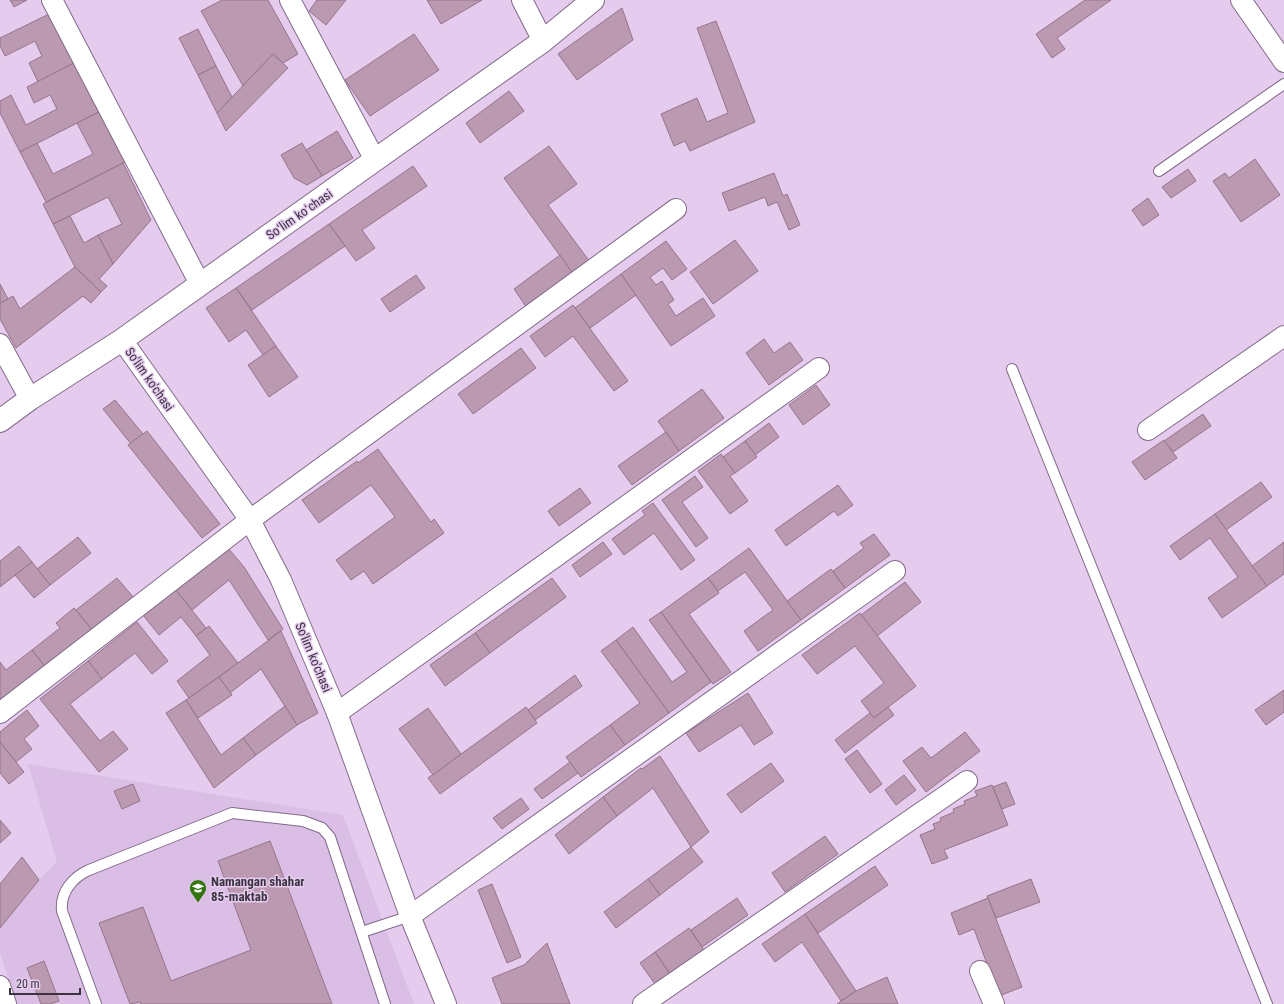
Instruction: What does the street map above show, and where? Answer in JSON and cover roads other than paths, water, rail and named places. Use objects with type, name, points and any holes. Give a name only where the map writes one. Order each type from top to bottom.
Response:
[{"type":"street","points":[[52,0],[200,284]]},
{"type":"street","points":[[290,0],[375,160]]},
{"type":"street","points":[[522,0],[543,41]]},
{"type":"street","name":"Soʻlim koʻchasi","points":[[0,422],[30,399],[122,340],[543,41],[593,0]]},
{"type":"street","points":[[1241,0],[1284,62]]},
{"type":"street","points":[[0,713],[250,520],[676,209]]},
{"type":"street","points":[[1148,430],[1284,336]]},
{"type":"street","name":"So'lim ko'chasi","points":[[122,340],[250,520],[281,580],[337,713],[410,916],[446,1004]]},
{"type":"street","points":[[0,344],[30,399]]},
{"type":"street","points":[[337,713],[819,368]]},
{"type":"street","points":[[410,916],[895,571]]},
{"type":"street","points":[[643,1004],[967,781]]},
{"type":"street","points":[[980,971],[994,1004]]},
{"type":"street","points":[[0,986],[6,1004]]},
{"type":"lane","points":[[1159,171],[1284,84]]},
{"type":"lane","points":[[1012,369],[1268,1004]]},
{"type":"lane","points":[[96,1004],[62,911],[62,897],[73,880],[89,870],[232,813],[303,821],[322,828],[330,836],[385,1004]]},
{"type":"lane","points":[[362,932],[410,916]]},
{"type":"place","name":"Namangan shahar 85-maktab","points":[[198,903]]}]
